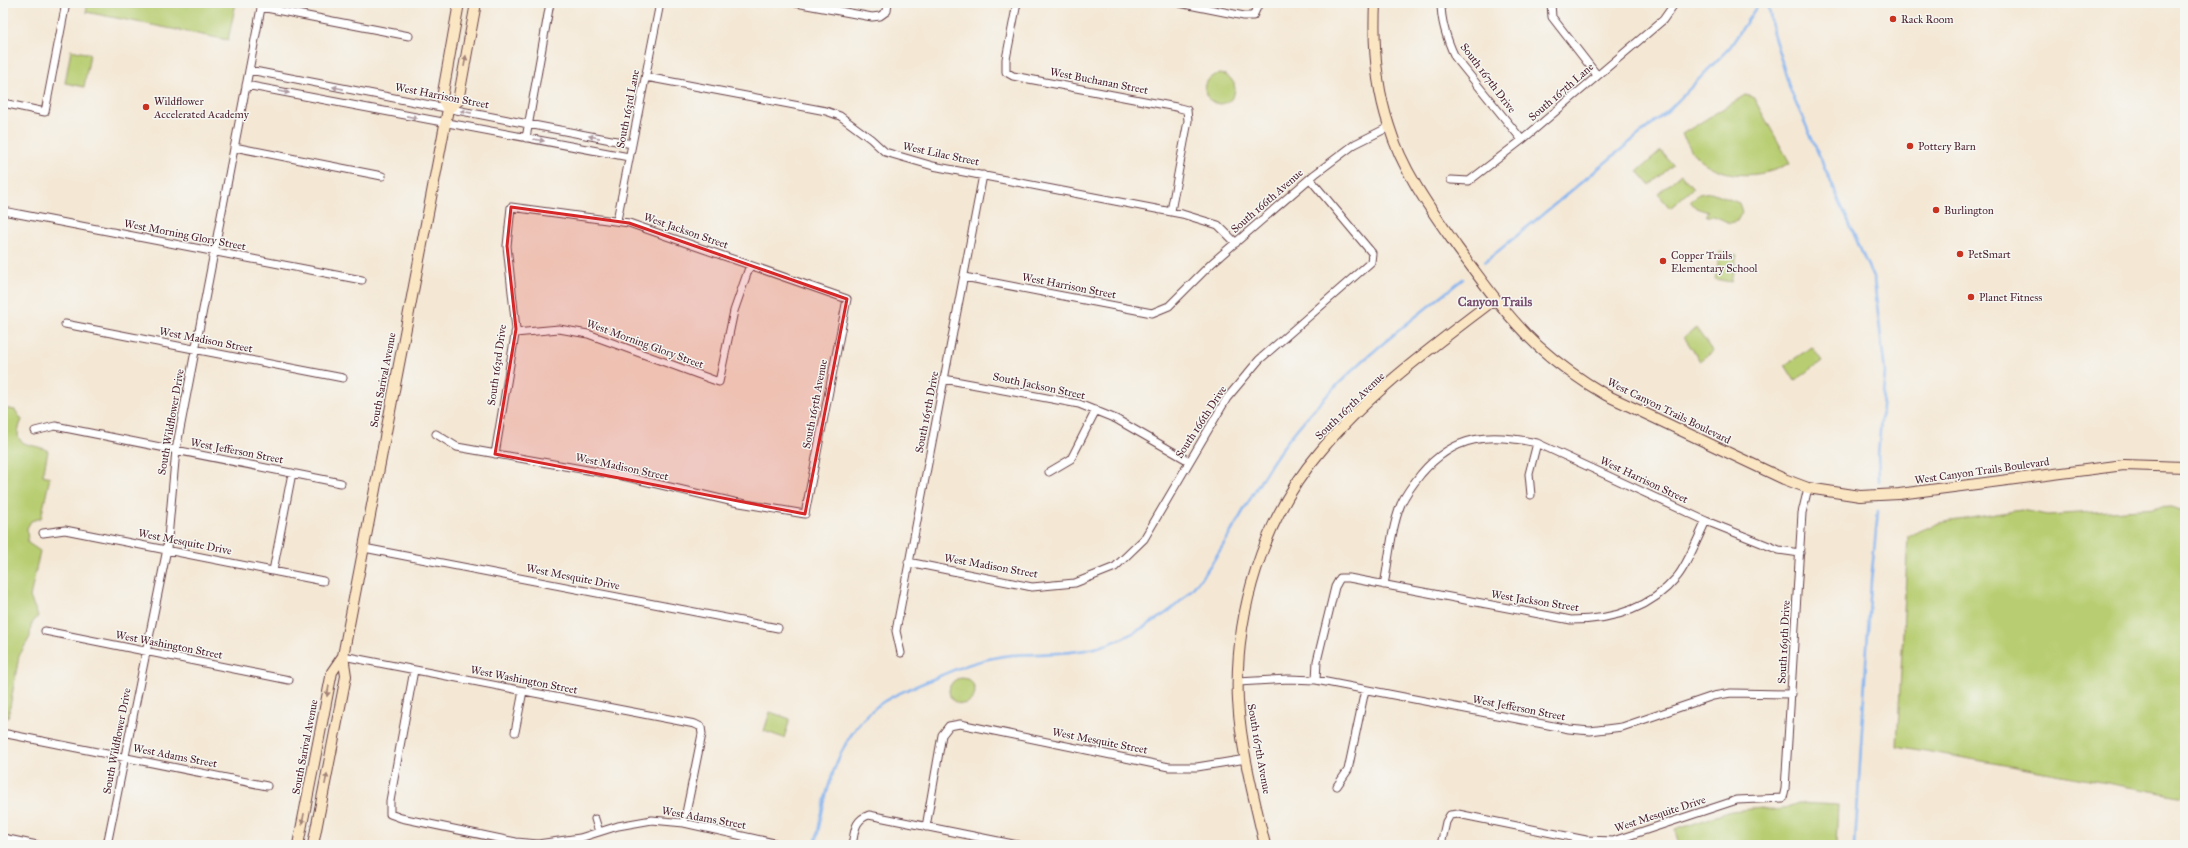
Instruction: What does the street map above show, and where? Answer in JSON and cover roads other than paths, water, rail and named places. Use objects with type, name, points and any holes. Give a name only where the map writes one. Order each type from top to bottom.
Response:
[{"type":"street","points":[[3,103],[46,112],[66,3]]},
{"type":"street","name":"South Sarival Avenue","points":[[314,845],[346,676],[343,656],[448,109],[442,98],[459,3]]},
{"type":"street","name":"South Sarival Avenue","points":[[448,109],[458,101],[476,3]]},
{"type":"street","points":[[526,138],[550,3]]},
{"type":"street","name":"South 163rd Lane","points":[[617,220],[660,3]]},
{"type":"street","points":[[796,3],[872,17],[880,16],[887,11],[888,3]]},
{"type":"street","name":"West Buchanan Street","points":[[1017,3],[1006,59],[1006,72],[1013,76],[1187,110],[1188,121],[1171,211]]},
{"type":"street","points":[[1179,3],[1244,16],[1253,16],[1259,3]]},
{"type":"street","name":"West Canyon Trails Boulevard","points":[[1375,3],[1376,57],[1389,127],[1424,198],[1496,300],[1538,346],[1581,380],[1606,396],[1706,443],[1808,488],[1846,495],[1878,495],[2124,465],[2185,467]]},
{"type":"street","name":"South 167th Drive","points":[[1441,3],[1443,21],[1448,42],[1455,57],[1522,140]]},
{"type":"street","points":[[1551,3],[1552,17],[1598,75]]},
{"type":"street","name":"South 167th Lane","points":[[1451,180],[1469,181],[1522,140],[1663,20],[1675,3]]},
{"type":"street","points":[[261,5],[409,36]]},
{"type":"street","name":"South Wildflower Drive","points":[[107,845],[167,549],[172,474],[176,450],[261,5]]},
{"type":"street","name":"West Harrison Street","points":[[248,70],[632,144]]},
{"type":"street","name":"West Lilac Street","points":[[646,77],[826,111],[840,116],[871,139],[885,152],[933,166],[1171,211],[1218,225],[1236,243]]},
{"type":"street","points":[[246,85],[445,124],[629,157]]},
{"type":"street","name":"South 166th Avenue","points":[[1169,306],[1212,263],[1310,179],[1355,144],[1389,127]]},
{"type":"street","points":[[234,147],[382,176]]},
{"type":"street","name":"South 165th Drive","points":[[901,653],[896,631],[983,175]]},
{"type":"street","name":"South 166th Drive","points":[[1115,566],[1144,539],[1188,460],[1227,398],[1259,360],[1371,262],[1372,253],[1310,179]]},
{"type":"street","name":"West Jackson Street","points":[[512,207],[617,220],[630,223],[847,299]]},
{"type":"street","name":"South 163rd Drive","points":[[495,454],[515,333],[507,246],[512,207]]},
{"type":"street","name":"West Morning Glory Street","points":[[3,211],[362,280]]},
{"type":"street","name":"West Morning Glory Street","points":[[515,333],[559,330],[588,334],[719,382],[734,311],[750,265]]},
{"type":"street","name":"West Harrison Street","points":[[964,277],[1152,313],[1169,306]]},
{"type":"street","name":"South 165th Avenue","points":[[805,514],[847,299]]},
{"type":"street","name":"South 167th Avenue","points":[[1265,845],[1246,759],[1238,703],[1239,647],[1243,618],[1258,562],[1282,509],[1318,454],[1343,426],[1388,386],[1496,300]]},
{"type":"street","name":"West Madison Street","points":[[65,324],[343,378]]},
{"type":"street","name":"South Jackson Street","points":[[944,379],[1079,404],[1116,419],[1188,460]]},
{"type":"street","points":[[1049,472],[1071,459],[1096,410]]},
{"type":"street","name":"West Jefferson Street","points":[[35,431],[55,426],[341,483]]},
{"type":"street","name":"West Madison Street","points":[[436,434],[457,447],[627,477],[734,502],[805,514]]},
{"type":"street","name":"West Harrison Street","points":[[1384,585],[1397,519],[1406,494],[1440,456],[1454,447],[1477,439],[1509,437],[1537,443],[1706,521],[1780,550],[1800,554]]},
{"type":"street","points":[[1531,495],[1529,474],[1537,443]]},
{"type":"street","points":[[273,571],[292,473]]},
{"type":"street","name":"South 169th Drive","points":[[1783,798],[1785,790],[1792,694],[1802,513],[1808,488]]},
{"type":"street","name":"West Jackson Street","points":[[1316,680],[1318,661],[1335,586],[1340,578],[1349,578],[1571,620],[1596,620],[1634,610],[1663,592],[1677,578],[1706,521]]},
{"type":"street","name":"West Mesquite Drive","points":[[43,533],[66,530],[323,581]]},
{"type":"street","name":"West Mesquite Drive","points":[[364,548],[778,628]]},
{"type":"street","name":"West Madison Street","points":[[908,562],[1032,587],[1075,583],[1115,566]]},
{"type":"street","name":"West Washington Street","points":[[45,631],[289,680]]},
{"type":"street","name":"South Sarival Avenue","points":[[298,845],[332,672],[343,656]]},
{"type":"street","name":"West Washington Street","points":[[343,656],[695,724],[701,727],[702,734],[684,823]]},
{"type":"street","name":"West Adams Street","points":[[414,670],[390,801],[390,814],[516,842],[538,844],[580,838],[598,832],[652,820],[684,823],[766,843],[783,845]]},
{"type":"street","name":"West Jefferson Street","points":[[1238,682],[1288,679],[1316,680],[1569,730],[1590,731],[1622,727],[1713,696],[1731,693],[1792,694]]},
{"type":"street","points":[[1337,786],[1348,770],[1366,690]]},
{"type":"street","points":[[514,732],[523,691]]},
{"type":"street","name":"West Mesquite Street","points":[[926,827],[942,735],[949,726],[960,724],[1169,766],[1197,767],[1246,759]]},
{"type":"street","name":"West Adams Street","points":[[7,734],[267,786]]},
{"type":"street","name":"West Mesquite Drive","points":[[1441,845],[1446,822],[1450,815],[1458,814],[1586,840],[1613,841],[1737,800],[1783,798]]},
{"type":"street","points":[[852,845],[856,824],[860,818],[869,815],[1018,845]]},
{"type":"street","points":[[595,819],[598,832]]},
{"type":"street","points":[[3,838],[36,845]]},
{"type":"waterway","points":[[1485,262],[1670,109],[1730,47],[1759,3]]},
{"type":"waterway","points":[[1768,3],[1773,33],[1790,89],[1874,280],[1885,372],[1878,455],[1879,481]]},
{"type":"waterway","points":[[816,842],[829,783],[836,764],[844,746],[867,715],[883,702],[895,695],[971,664],[991,658],[1012,655],[1061,653],[1099,647],[1126,636],[1160,617],[1179,603],[1196,585],[1226,541],[1267,471],[1299,426],[1342,380],[1389,338],[1463,279]]},
{"type":"waterway","points":[[1855,845],[1871,581],[1878,511]]},
{"type":"place","name":"Rack Room","points":[[1893,19]]},
{"type":"place","name":"Wildflower Accelerated Academy","points":[[146,107]]},
{"type":"place","name":"Pottery Barn","points":[[1910,146]]},
{"type":"place","name":"Burlington","points":[[1936,210]]},
{"type":"place","name":"PetSmart","points":[[1960,254]]},
{"type":"place","name":"Copper Trails Elementary School","points":[[1663,261]]},
{"type":"place","name":"Planet Fitness","points":[[1971,297]]},
{"type":"district","name":"Canyon Trails","points":[[1495,302]]}]
